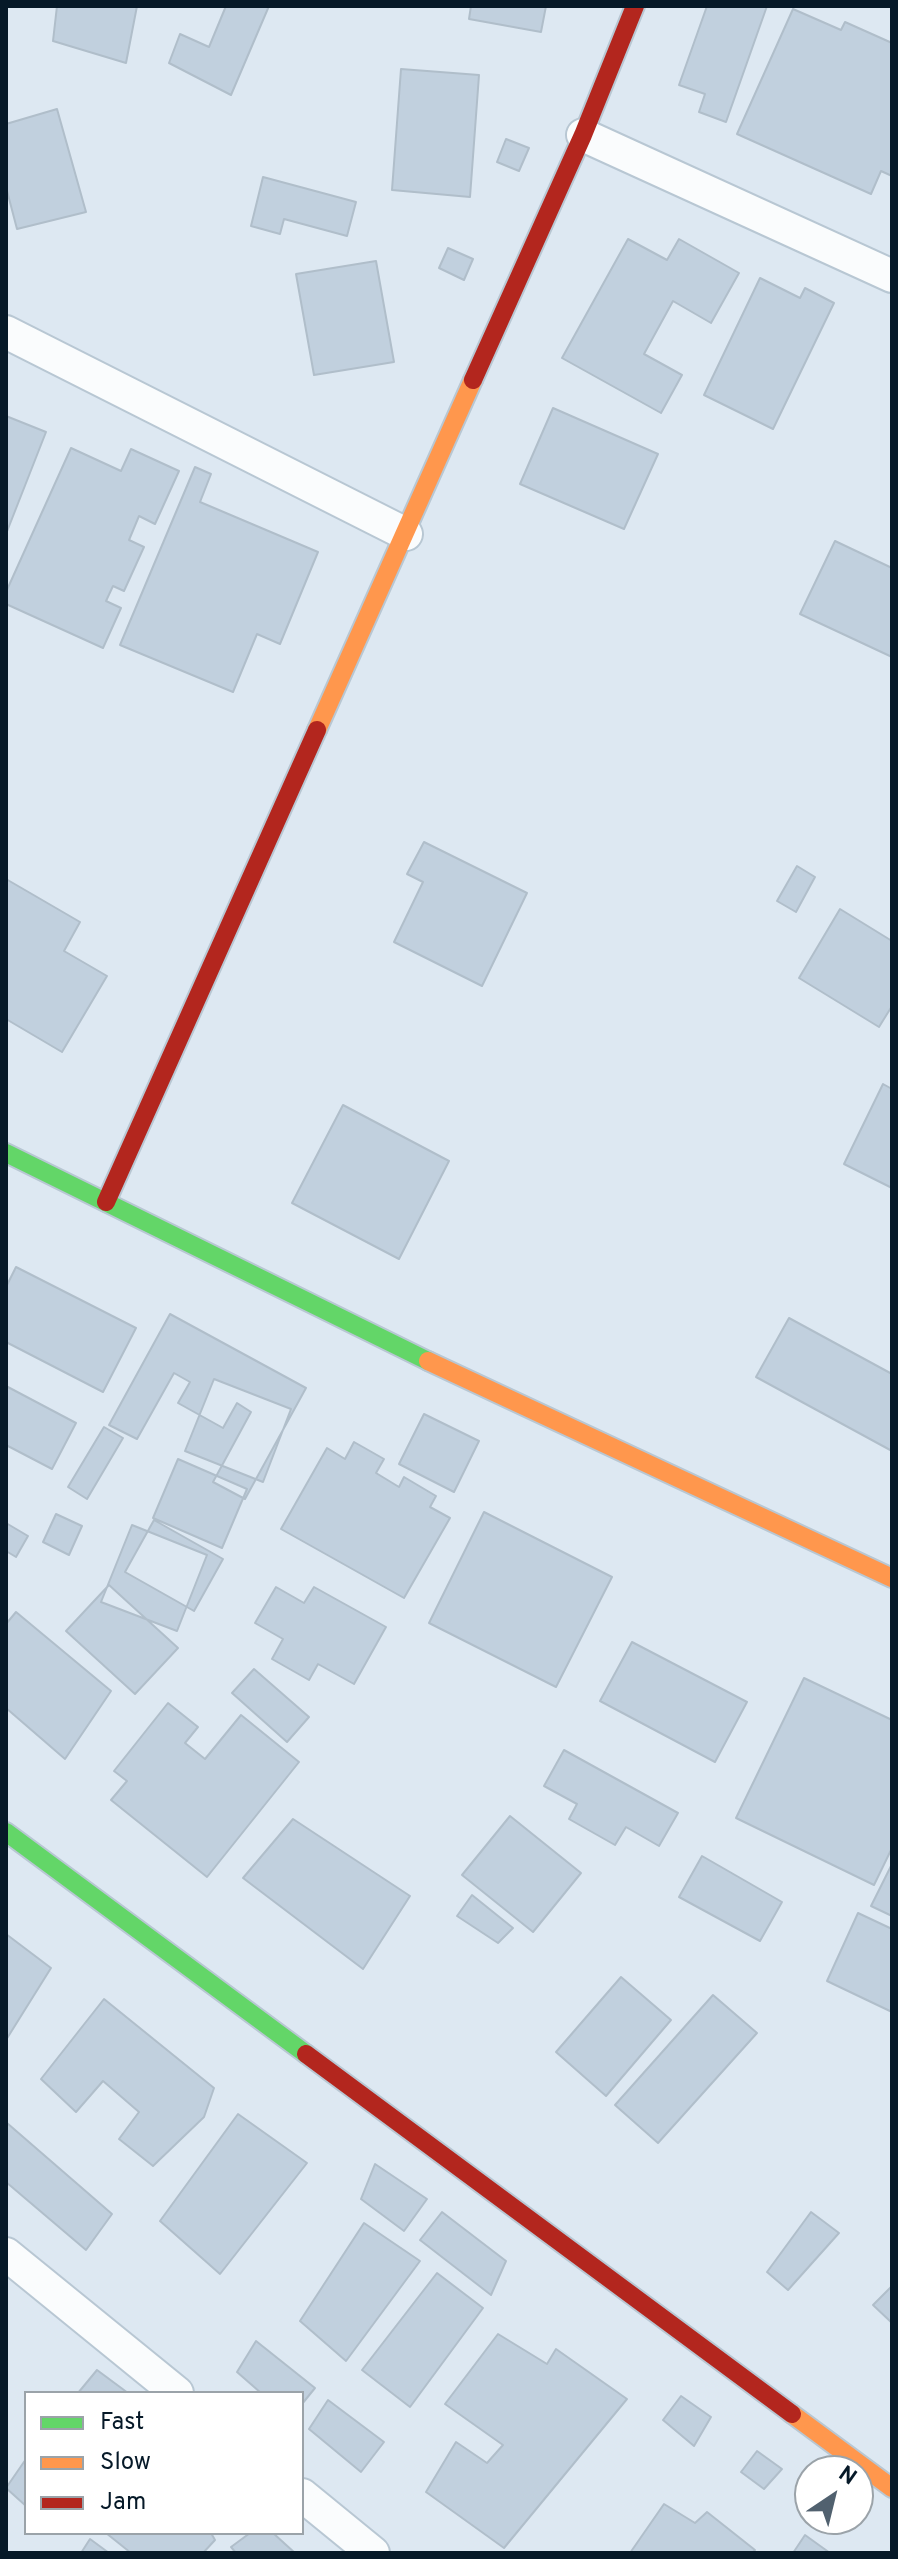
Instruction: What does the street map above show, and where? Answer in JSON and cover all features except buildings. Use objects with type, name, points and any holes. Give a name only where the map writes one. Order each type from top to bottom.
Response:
[{"type":"street","points":[[106,1202],[583,135],[635,6]]},
{"type":"street","points":[[583,135],[892,276]]},
{"type":"street","points":[[6,332],[406,534]]},
{"type":"street","points":[[6,1153],[318,1309],[892,1578]]},
{"type":"street","points":[[6,1832],[892,2488]]},
{"type":"street","points":[[6,2254],[175,2391]]},
{"type":"street","points":[[304,2497],[373,2553]]},
{"type":"traffic: fast","points":[[6,1153],[428,1361]]},
{"type":"traffic: fast","points":[[6,1832],[306,2054]]},
{"type":"traffic: slow","points":[[317,730],[473,380]]},
{"type":"traffic: slow","points":[[428,1361],[892,1578]]},
{"type":"traffic: slow","points":[[792,2414],[892,2488]]},
{"type":"traffic: jam","points":[[473,380],[583,135],[635,6]]},
{"type":"traffic: jam","points":[[106,1202],[317,730]]},
{"type":"traffic: jam","points":[[306,2054],[792,2414]]}]
